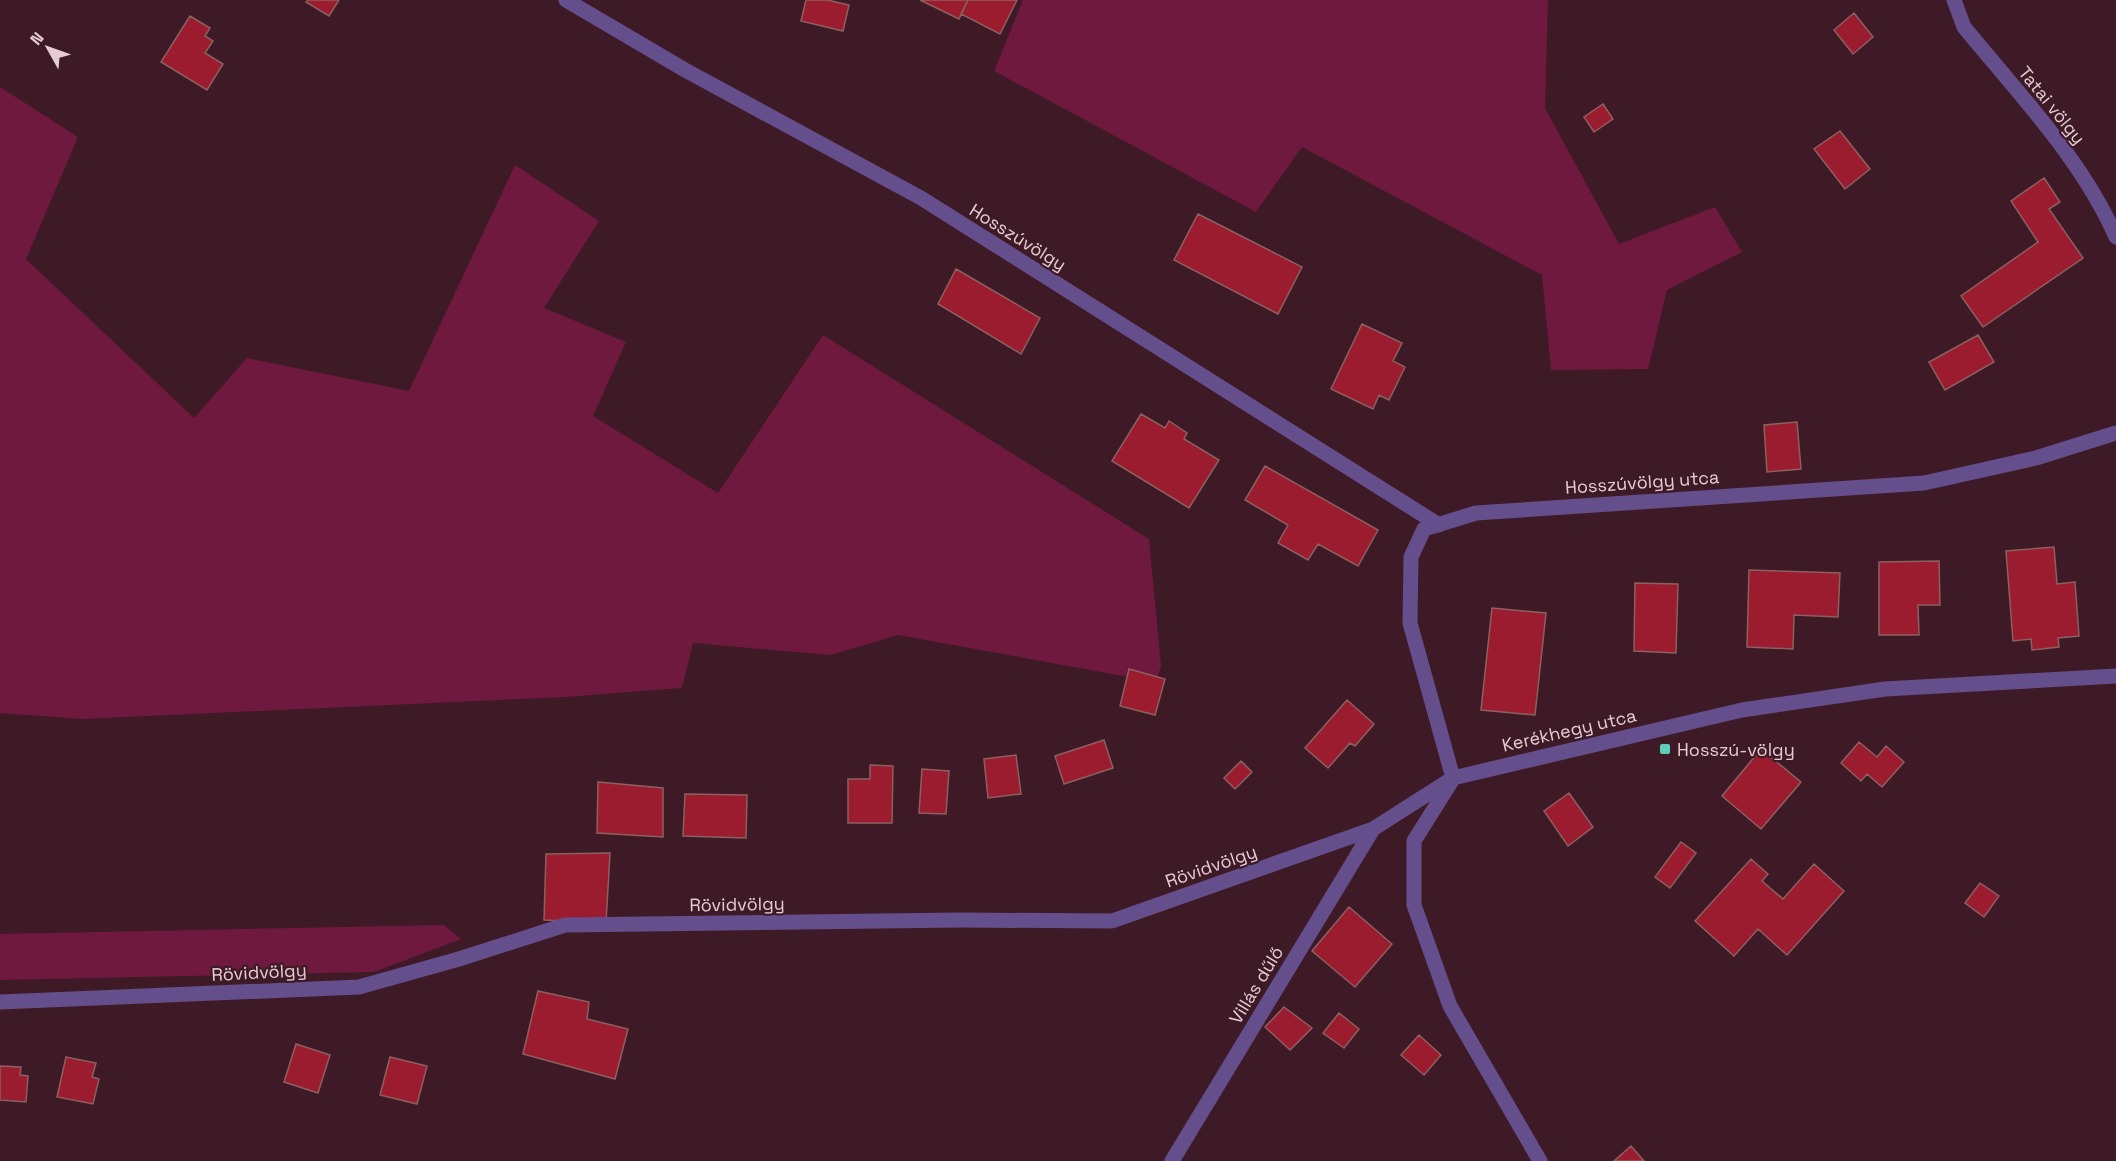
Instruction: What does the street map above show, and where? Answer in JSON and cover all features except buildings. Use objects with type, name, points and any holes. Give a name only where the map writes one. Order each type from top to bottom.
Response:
[{"type":"street","name":"Hosszúvölgy","points":[[566,0],[685,70],[921,198],[1439,525]]},
{"type":"street","name":"Tatai völgy","points":[[1954,0],[1964,27],[2079,169],[2105,212],[2116,237]]},
{"type":"street","name":"Hosszúvölgy utca","points":[[1453,778],[1410,623],[1410,557],[1424,529],[1476,513],[1924,483],[2036,458],[2116,433]]},
{"type":"street","name":"Kerékhegy utca","points":[[1453,778],[1742,710],[1885,689],[2116,676]]},
{"type":"street","name":"Rövidvölgy","points":[[0,1002],[359,987],[459,959],[565,925],[960,920],[1112,921],[1373,829],[1453,778]]},
{"type":"street","points":[[1453,778],[1414,841],[1414,905],[1450,1006],[1540,1161]]},
{"type":"street","name":"Villás dűlő","points":[[1172,1161],[1373,829]]},
{"type":"shaded area","points":[[1023,0],[1548,0],[1545,108],[1619,244],[1715,207],[1742,252],[1667,290],[1648,369],[1551,370],[1542,275],[1302,147],[1256,212],[994,71]]},
{"type":"shaded area","points":[[0,87],[78,137],[26,259],[194,418],[247,358],[409,391],[515,165],[599,221],[544,308],[626,342],[593,416],[718,493],[823,335],[1149,539],[1161,666],[1156,682],[898,635],[831,655],[693,643],[682,688],[565,697],[82,719],[0,713]]},
{"type":"shaded area","points":[[444,925],[461,939],[374,972],[0,980],[0,934]]},
{"type":"place","name":"Hosszú-völgy","points":[[1665,749]]}]
